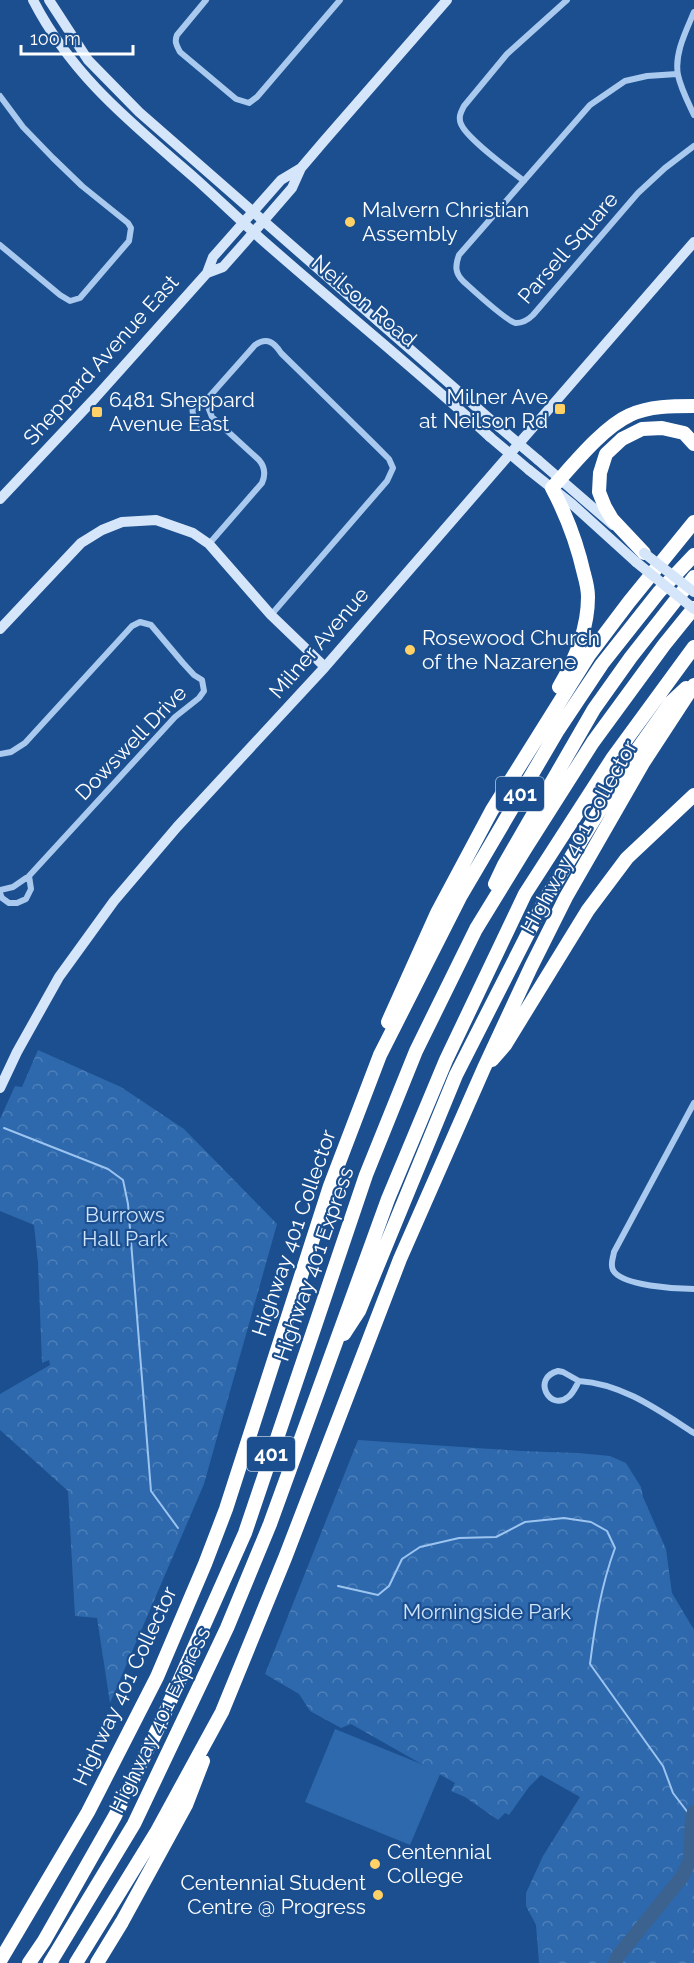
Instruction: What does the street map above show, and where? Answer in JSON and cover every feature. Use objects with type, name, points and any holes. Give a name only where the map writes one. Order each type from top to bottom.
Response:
[{"type":"highway","points":[[492,810],[496,792],[566,675],[583,636],[589,596],[578,546],[556,483],[615,422],[631,414],[652,408],[694,406]]},
{"type":"highway","points":[[640,558],[604,507],[599,492],[600,473],[606,454],[622,439],[642,429],[662,428],[684,433],[694,444]]},
{"type":"highway","points":[[380,1055],[389,1017],[422,944],[492,810],[589,655],[694,522]]},
{"type":"highway","name":"Highway 401 Collector","points":[[0,1961],[88,1812],[157,1677],[205,1564],[230,1498],[330,1186],[380,1055],[460,897],[558,730],[602,664],[658,592],[694,555]]},
{"type":"highway","points":[[476,929],[504,865],[594,709],[631,657],[694,577]]},
{"type":"highway","name":"Highway 401 Express","points":[[29,1963],[44,1941],[115,1816],[160,1724],[245,1533],[366,1175],[416,1051],[476,929],[593,742],[694,608]]},
{"type":"highway","name":"Highway 401 Express","points":[[50,1963],[134,1824],[227,1628],[270,1524],[388,1199],[442,1071],[525,894],[612,759],[694,647]]},
{"type":"highway","points":[[330,1356],[359,1311],[456,1075],[545,900],[632,757],[671,702],[694,683]]},
{"type":"highway","name":"Highway 401 Collector","points":[[76,1963],[156,1833],[222,1712],[285,1558],[400,1259],[484,1068],[566,897],[643,763],[694,683]]},
{"type":"highway","points":[[484,1068],[505,1045],[588,910],[627,858],[694,795]]},
{"type":"highway","points":[[97,1963],[186,1805],[222,1712]]},
{"type":"highway","points":[[106,1963],[122,1922]]},
{"type":"main road","name":"Neilson Road","points":[[33,0],[50,30],[73,62],[108,102],[253,232],[529,470],[556,483]]},
{"type":"main road","name":"Neilson Road","points":[[49,0],[88,60],[139,112],[537,460],[556,483],[694,608]]},
{"type":"main road","name":"Sheppard Avenue East","points":[[207,273],[223,267],[291,188],[301,168],[447,0]]},
{"type":"main road","name":"Sheppard Avenue East","points":[[0,499],[96,397],[207,273],[213,257],[281,180],[301,168]]},
{"type":"main road","name":"Milner Avenue","points":[[0,1088],[59,976],[114,901],[177,826],[325,667],[694,242]]},
{"type":"main road","points":[[337,304],[346,293]]},
{"type":"main road","points":[[0,629],[81,543],[102,530],[122,522],[156,520],[194,532],[209,544],[271,615],[325,667]]},
{"type":"main road","name":"Neilson Road","points":[[640,558],[694,592]]},
{"type":"street","points":[[206,0],[177,35],[176,44],[180,52],[236,99],[249,103],[257,97],[340,0]]},
{"type":"street","points":[[524,181],[470,136],[461,125],[459,115],[507,54],[567,0]]},
{"type":"street","points":[[694,12],[679,53],[677,74],[694,115]]},
{"type":"street","name":"Parsell Square","points":[[677,74],[647,75],[625,81],[590,105],[459,255],[456,268],[458,275],[508,320],[518,323],[526,321],[638,193],[664,168],[694,146]]},
{"type":"street","points":[[0,96],[31,135],[82,186],[128,223],[131,233],[129,241],[86,291],[76,300],[70,301],[0,245]]},
{"type":"street","points":[[209,544],[258,488],[264,476],[263,464],[212,417],[208,407],[208,398],[255,345],[261,340],[270,341],[275,343],[282,353],[392,464],[392,472],[387,481],[271,615]]},
{"type":"street","points":[[208,398],[202,398],[194,404],[197,423],[202,427],[222,425]]},
{"type":"street","name":"Dowswell Drive","points":[[0,754],[11,752],[25,743],[132,626],[140,622],[152,625],[183,663],[202,680],[204,692],[199,698],[175,717],[29,876],[13,887],[0,891],[2,898],[9,903],[17,903],[26,899],[31,889],[29,876]]},
{"type":"street","points":[[694,1103],[614,1252],[611,1262],[618,1276],[630,1281],[694,1289]]},
{"type":"street","points":[[579,1381],[571,1395],[563,1401],[553,1400],[545,1388],[546,1379],[554,1372],[563,1372],[579,1381],[607,1384],[648,1403],[694,1433]]},
{"type":"green space","name":"Burrows Hall Park","points":[[38,1050],[121,1087],[184,1129],[277,1224],[204,1484],[110,1703],[97,1618],[75,1616],[68,1491],[0,1430],[0,1394],[50,1365],[49,1360],[42,1363],[34,1225],[0,1211],[0,1119],[15,1086],[22,1087]]},
{"type":"green space","name":"Morningside Park","points":[[358,1440],[578,1453],[610,1456],[626,1463],[641,1487],[643,1497],[666,1549],[672,1593],[694,1630],[694,1963],[539,1963],[536,1925],[526,1906],[526,1893],[543,1856],[580,1797],[541,1775],[529,1787],[509,1815],[505,1813],[498,1820],[465,1797],[451,1791],[455,1783],[351,1724],[341,1728],[310,1711],[299,1694],[265,1674]]},
{"type":"green space","points":[[335,1729],[441,1772],[410,1845],[305,1802]]},
{"type":"waterway","points":[[4,1128],[108,1169],[123,1180],[128,1204],[151,1491],[178,1528]]},
{"type":"waterway","points":[[338,1586],[378,1595],[389,1586],[402,1559],[420,1547],[459,1538],[496,1537],[525,1522],[564,1518],[591,1522],[607,1531],[615,1548],[599,1605],[590,1664],[663,1766],[673,1793],[692,1818]]},
{"type":"waterway","points":[[615,1963],[618,1956],[682,1877],[690,1860],[694,1812]]},
{"type":"place","name":"Malvern Christian Assembly","points":[[350,222]]},
{"type":"place","name":"Milner Ave at Neilson Rd","points":[[560,409]]},
{"type":"place","name":"6481 Sheppard Avenue East","points":[[97,412]]},
{"type":"place","name":"Rosewood Church of the Nazarene","points":[[410,650]]},
{"type":"place","name":"Centennial College","points":[[375,1864]]},
{"type":"place","name":"Centennial Student Centre @ Progress","points":[[378,1895]]}]
